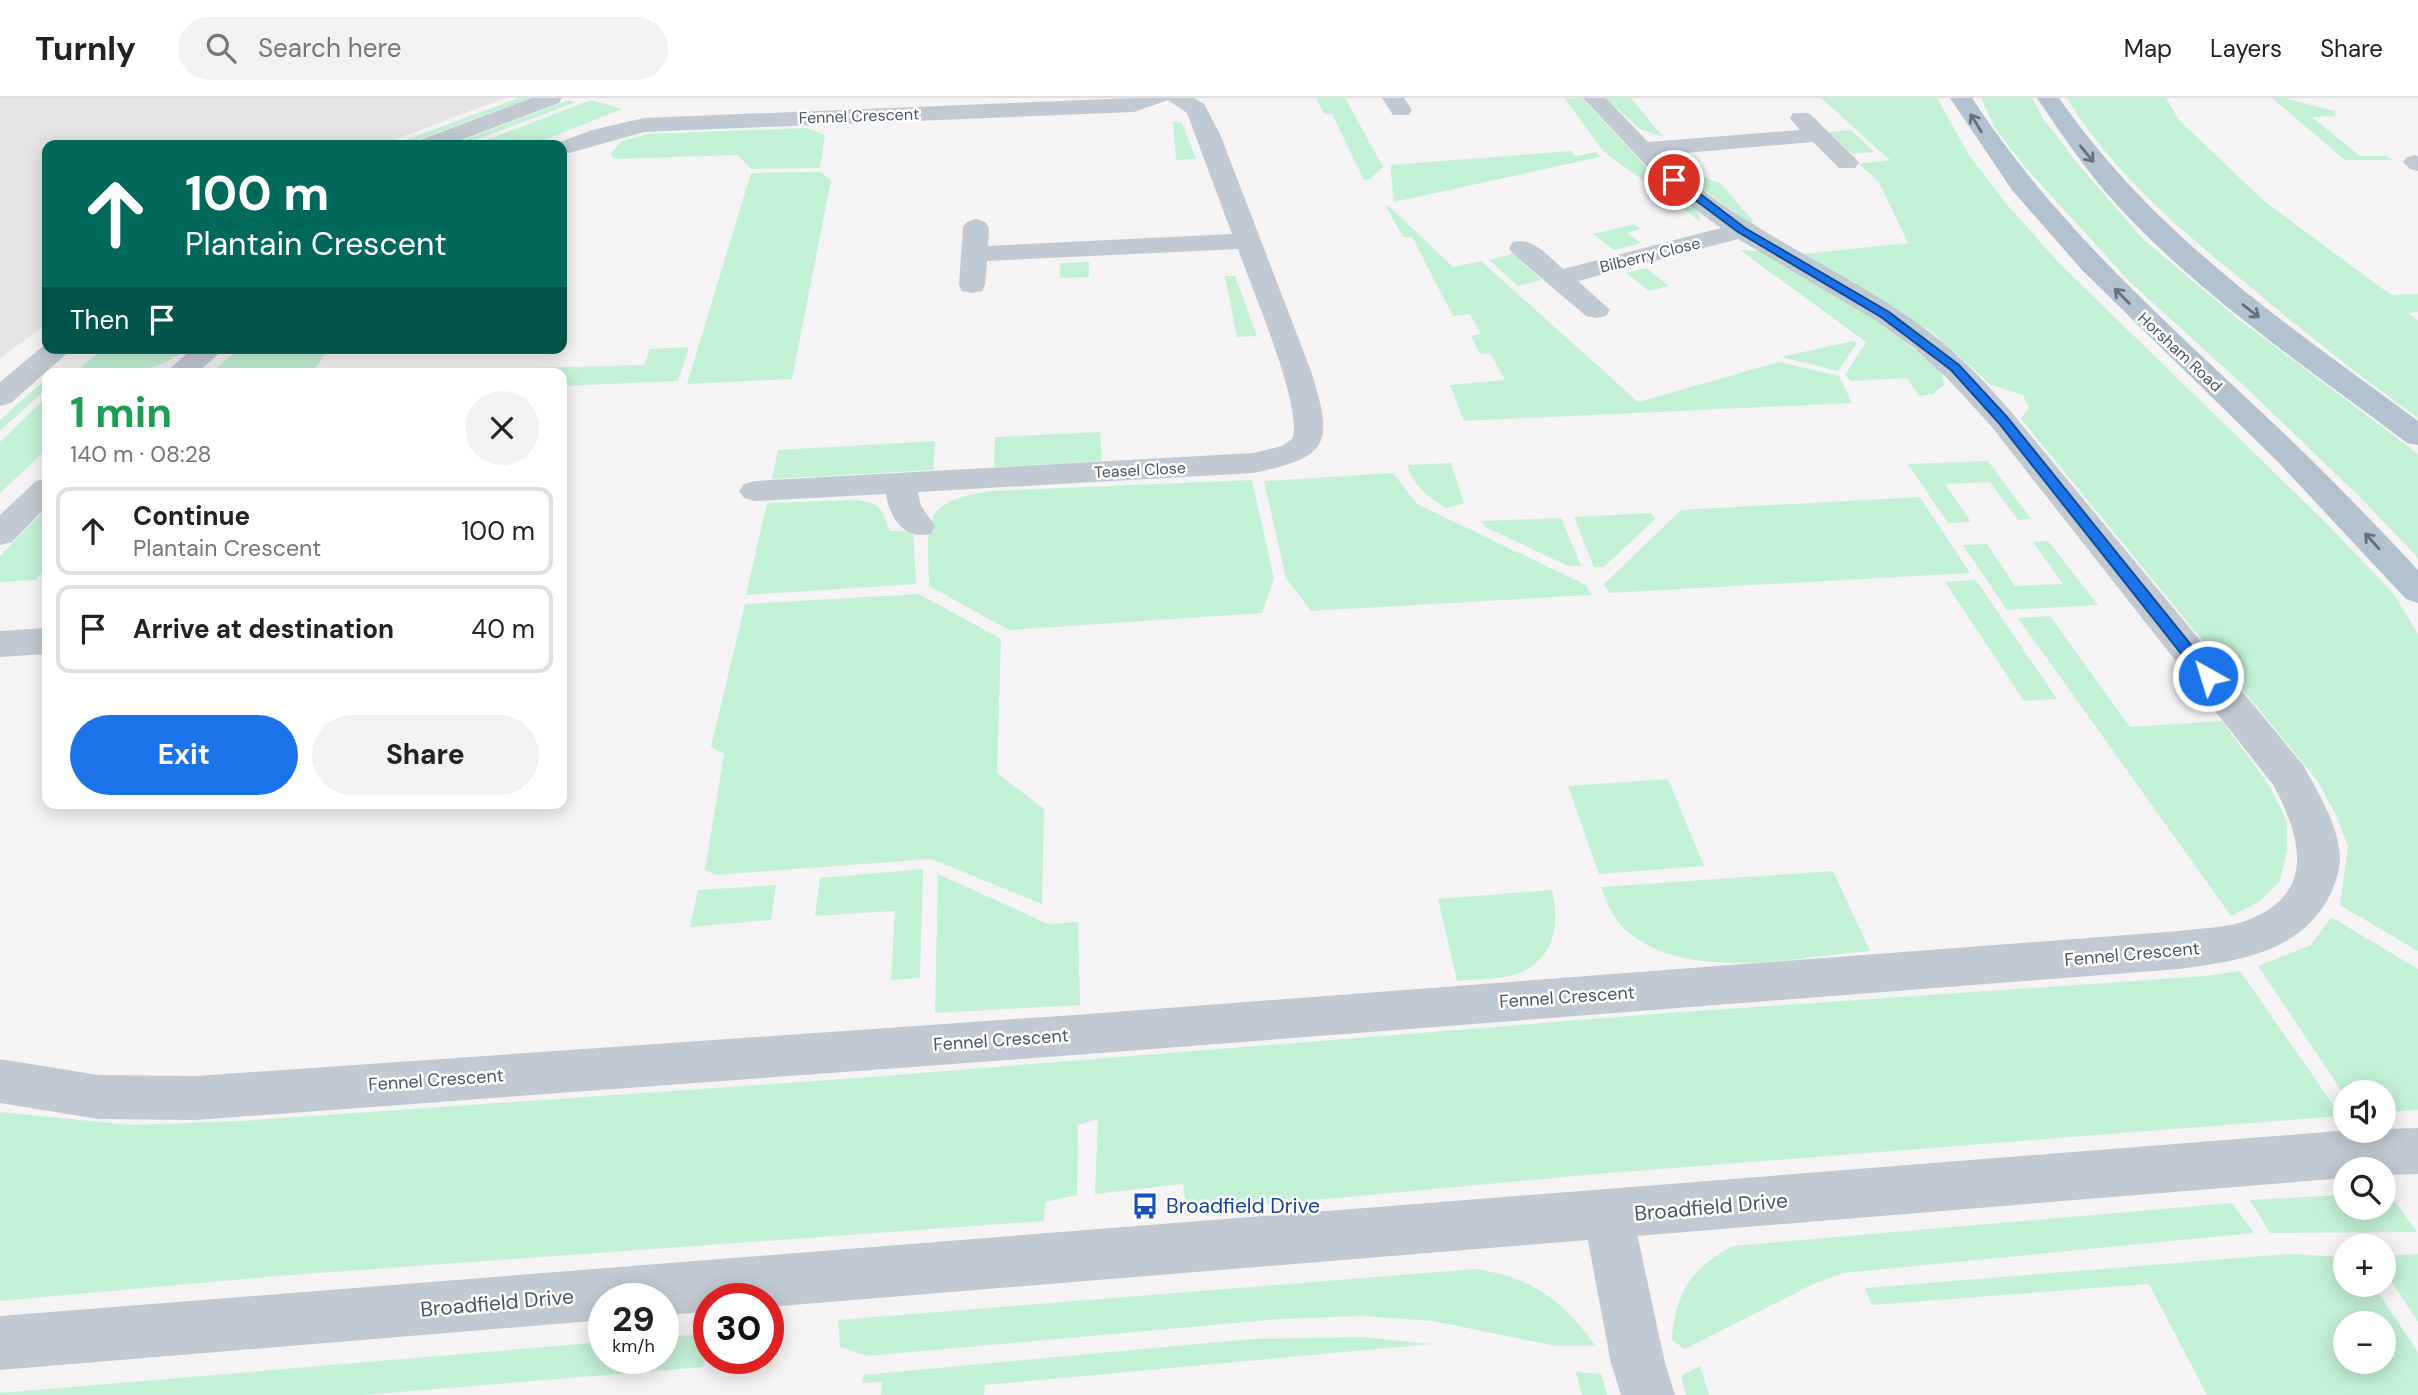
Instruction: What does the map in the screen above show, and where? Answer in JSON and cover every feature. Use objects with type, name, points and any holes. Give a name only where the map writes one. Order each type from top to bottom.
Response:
[{"type":"main road","name":"Horsham Road","points":[[1961,98],[1981,133],[2021,187],[2068,242],[2342,508],[2418,591]]},
{"type":"main road","points":[[2048,98],[2075,138],[2113,185],[2174,247],[2250,311],[2418,436]]},
{"type":"street","points":[[441,140],[551,98]]},
{"type":"street","name":"Fennel Crescent","points":[[567,146],[600,135],[654,124],[1134,105],[1159,98]]},
{"type":"street","name":"Teasel Close","points":[[755,491],[1254,463],[1295,454],[1308,443],[1311,434],[1307,405],[1200,115],[1189,103],[1178,98]]},
{"type":"street","name":"Fennel Crescent","points":[[0,1080],[12,1085],[98,1097],[195,1098],[2118,956],[2232,943],[2265,932],[2308,898],[2318,875],[2319,850],[2311,825],[2288,776],[1978,391],[1909,330],[1741,230],[1694,196],[1594,98]]},
{"type":"street","points":[[1795,112],[1847,163]]},
{"type":"street","points":[[1644,149],[1818,135]]},
{"type":"street","points":[[972,285],[976,226]]},
{"type":"street","name":"Bilberry Close","points":[[1558,278],[1741,230]]},
{"type":"street","points":[[975,254],[1247,241]]},
{"type":"street","points":[[1522,248],[1596,310]]},
{"type":"street","points":[[0,397],[52,354]]},
{"type":"street","points":[[186,368],[204,354]]},
{"type":"street","points":[[903,483],[903,504],[919,526]]},
{"type":"street","points":[[0,534],[42,493]]},
{"type":"street","points":[[0,644],[42,641]]},
{"type":"street","name":"Broadfield Drive","points":[[0,1343],[2359,1153],[2418,1151]]},
{"type":"street","points":[[1608,1215],[1638,1363],[1648,1395]]},
{"type":"shaded area","points":[[0,98],[505,98],[393,140],[42,140],[42,328],[0,358]]},
{"type":"green space","points":[[519,98],[530,98],[417,140],[406,140]]},
{"type":"green space","points":[[1316,98],[1345,98],[1383,167],[1370,179],[1364,180],[1332,114],[1324,114]]},
{"type":"green space","points":[[1582,98],[1647,168],[1698,209],[1700,221],[1604,152],[1565,99]]},
{"type":"green space","points":[[1606,98],[1631,98],[1663,137],[1640,129]]},
{"type":"green space","points":[[1821,98],[1937,98],[1969,155],[2008,206],[2058,262],[2323,520],[2393,593],[2418,634],[2418,951],[2340,905],[2348,846],[2336,815],[2317,780],[2021,419],[2029,408],[2023,395],[1991,385],[1932,332],[1803,254],[1908,243],[1879,182],[1859,164],[1890,160]]},
{"type":"green space","points":[[1981,98],[2032,98],[2042,117],[2078,164],[2142,238],[2237,318],[2418,454],[2418,558],[2359,496],[2130,282],[2025,167],[1995,128]]},
{"type":"green space","points":[[2067,98],[2166,98],[2179,120],[2264,201],[2391,295],[2418,294],[2418,312],[2408,313],[2418,320],[2418,418],[2313,339],[2176,224],[2106,152]]},
{"type":"green space","points":[[2272,98],[2284,98],[2334,111],[2336,116],[2312,117],[2360,156],[2386,156],[2392,160],[2345,160]]},
{"type":"green space","points":[[569,100],[576,102],[475,140],[464,140]]},
{"type":"green space","points":[[591,100],[622,109],[544,140],[486,140]]},
{"type":"green space","points":[[1173,121],[1182,123],[1196,159],[1176,160]]},
{"type":"green space","points":[[807,128],[825,135],[820,168],[751,169],[738,155],[614,159],[611,153],[622,141],[648,134]]},
{"type":"green space","points":[[1851,130],[1874,152],[1852,154],[1829,132]]},
{"type":"green space","points":[[1571,151],[1575,156],[1596,152],[1600,157],[1394,202],[1390,165]]},
{"type":"green space","points":[[1684,162],[1695,173],[1721,184],[1754,222],[1750,223],[1690,180],[1683,173]]},
{"type":"green space","points":[[820,172],[831,180],[792,379],[687,384],[751,173]]},
{"type":"green space","points":[[1385,205],[1453,267],[1481,261],[1638,402],[1779,362],[1839,376],[1852,403],[1464,421],[1450,385],[1505,380],[1490,353],[1480,354],[1471,336],[1481,334],[1470,314],[1453,316],[1412,237],[1403,237]]},
{"type":"green space","points":[[1634,224],[1640,229],[1627,233],[1641,243],[1614,250],[1593,234]]},
{"type":"green space","points":[[1740,250],[1759,251],[1771,256],[1891,330],[1942,372],[1944,385],[1933,394],[1919,396],[1907,378],[1851,381],[1845,375],[1866,342]]},
{"type":"green space","points":[[1512,254],[1542,280],[1518,286],[1489,260]]},
{"type":"green space","points":[[1089,262],[1089,277],[1060,278],[1060,263]]},
{"type":"green space","points":[[1646,268],[1669,286],[1649,291],[1626,273]]},
{"type":"green space","points":[[1225,276],[1235,276],[1257,336],[1237,337]]},
{"type":"green space","points":[[1853,341],[1857,343],[1838,371],[1781,357]]},
{"type":"green space","points":[[689,347],[678,381],[567,386],[567,368],[532,368],[644,365],[650,349]]},
{"type":"green space","points":[[97,354],[179,354],[150,368],[80,368]]},
{"type":"green space","points":[[233,354],[324,354],[316,368],[216,368]]},
{"type":"green space","points":[[42,382],[42,393],[0,431],[0,420]]},
{"type":"green space","points":[[42,401],[42,454],[0,493],[0,442]]},
{"type":"green space","points":[[1100,432],[1102,461],[994,467],[995,437]]},
{"type":"green space","points":[[935,441],[933,470],[772,479],[778,450]]},
{"type":"green space","points":[[1988,461],[2031,519],[2018,520],[1990,482],[1945,484],[1971,522],[1948,523],[1908,464]]},
{"type":"green space","points":[[1451,463],[1464,503],[1446,508],[1417,485],[1408,465]]},
{"type":"green space","points":[[1393,473],[1417,504],[1586,585],[1591,595],[1311,611],[1286,578],[1264,481]]},
{"type":"green space","points":[[1252,480],[1274,579],[1262,613],[1009,630],[929,586],[928,545],[932,518],[951,501],[992,491]]},
{"type":"green space","points":[[1920,497],[1970,573],[1609,593],[1604,584],[1681,510]]},
{"type":"green space","points":[[856,500],[876,505],[885,517],[890,531],[913,531],[916,584],[746,595],[767,503]]},
{"type":"green space","points":[[42,513],[42,571],[36,580],[0,582],[0,556]]},
{"type":"green space","points":[[1651,513],[1655,519],[1604,567],[1594,567],[1574,517]]},
{"type":"green space","points":[[1561,518],[1581,566],[1568,566],[1485,527],[1482,521]]},
{"type":"green space","points":[[2048,541],[2098,605],[2007,610],[1963,545],[1987,544],[2015,586],[2063,584],[2033,542]]},
{"type":"green space","points":[[1976,580],[2057,699],[2024,701],[1945,582]]},
{"type":"green space","points":[[919,594],[1001,639],[997,773],[1044,809],[1042,904],[932,859],[716,875],[705,870],[724,754],[711,747],[745,604]]},
{"type":"green space","points":[[2050,616],[2130,727],[2222,721],[2269,785],[2287,822],[2287,851],[2280,881],[2259,902],[2231,916],[2018,618]]},
{"type":"green space","points":[[1668,779],[1704,866],[1599,874],[1568,786]]},
{"type":"green space","points":[[923,869],[920,978],[891,980],[895,911],[815,916],[820,878]]},
{"type":"green space","points":[[1833,871],[1870,951],[1739,963],[1705,961],[1673,955],[1644,944],[1621,925],[1601,887]]},
{"type":"green space","points":[[938,874],[1048,924],[1078,922],[1080,1005],[935,1013]]},
{"type":"green space","points":[[776,885],[771,920],[690,927],[698,890]]},
{"type":"green space","points":[[1552,890],[1555,904],[1554,930],[1551,942],[1537,962],[1527,970],[1506,977],[1457,981],[1438,899]]},
{"type":"green space","points":[[2331,917],[2418,969],[2418,1110],[2396,1111],[2396,1080],[2334,1080],[2258,966],[2311,945]]},
{"type":"green space","points":[[2240,971],[2333,1105],[2333,1117],[1597,1174],[1187,1212],[1183,1184],[1095,1194],[1098,1119],[1078,1125],[1077,1195],[1045,1202],[1044,1221],[278,1276],[0,1301],[0,1112],[131,1125],[241,1121],[858,1078],[1668,1013],[2205,976]]},
{"type":"green space","points":[[2333,1196],[2333,1220],[2396,1220],[2396,1203],[2417,1232],[2270,1233],[2250,1200]]},
{"type":"green space","points":[[2232,1203],[2254,1233],[1843,1273],[1813,1284],[1685,1349],[1672,1340],[1677,1308],[1688,1284],[1706,1264],[1733,1246]]},
{"type":"green space","points":[[2288,1254],[2333,1256],[2333,1297],[2381,1297],[2390,1311],[2333,1311],[2333,1374],[2396,1374],[2396,1319],[2418,1352],[2418,1395],[2207,1395],[2149,1284],[1872,1305],[1865,1288]]},
{"type":"green space","points":[[2418,1254],[2418,1322],[2396,1288],[2396,1255]]},
{"type":"green space","points":[[1475,1269],[1513,1278],[1544,1293],[1571,1316],[1596,1346],[1556,1346],[1433,1321],[1363,1316],[1281,1319],[867,1356],[840,1347],[838,1320]]},
{"type":"green space","points":[[693,1335],[693,1368],[679,1369],[679,1336]]},
{"type":"green space","points":[[1362,1337],[1432,1344],[985,1385],[984,1395],[881,1395],[882,1382],[862,1383],[863,1375],[1251,1339]]},
{"type":"green space","points":[[588,1343],[588,1374],[618,1374],[363,1395],[0,1393]]},
{"type":"green space","points":[[1700,1366],[1709,1395],[1686,1395],[1681,1376]]},
{"type":"green space","points":[[1576,1372],[1601,1374],[1607,1395],[1582,1395]]},
{"type":"place","name":"Broadfield Drive","points":[[1145,1206]]},
{"type":"route","points":[[1674,180],[1741,230],[1855,295],[1909,330],[1955,368],[2002,420],[2208,676]]}]
